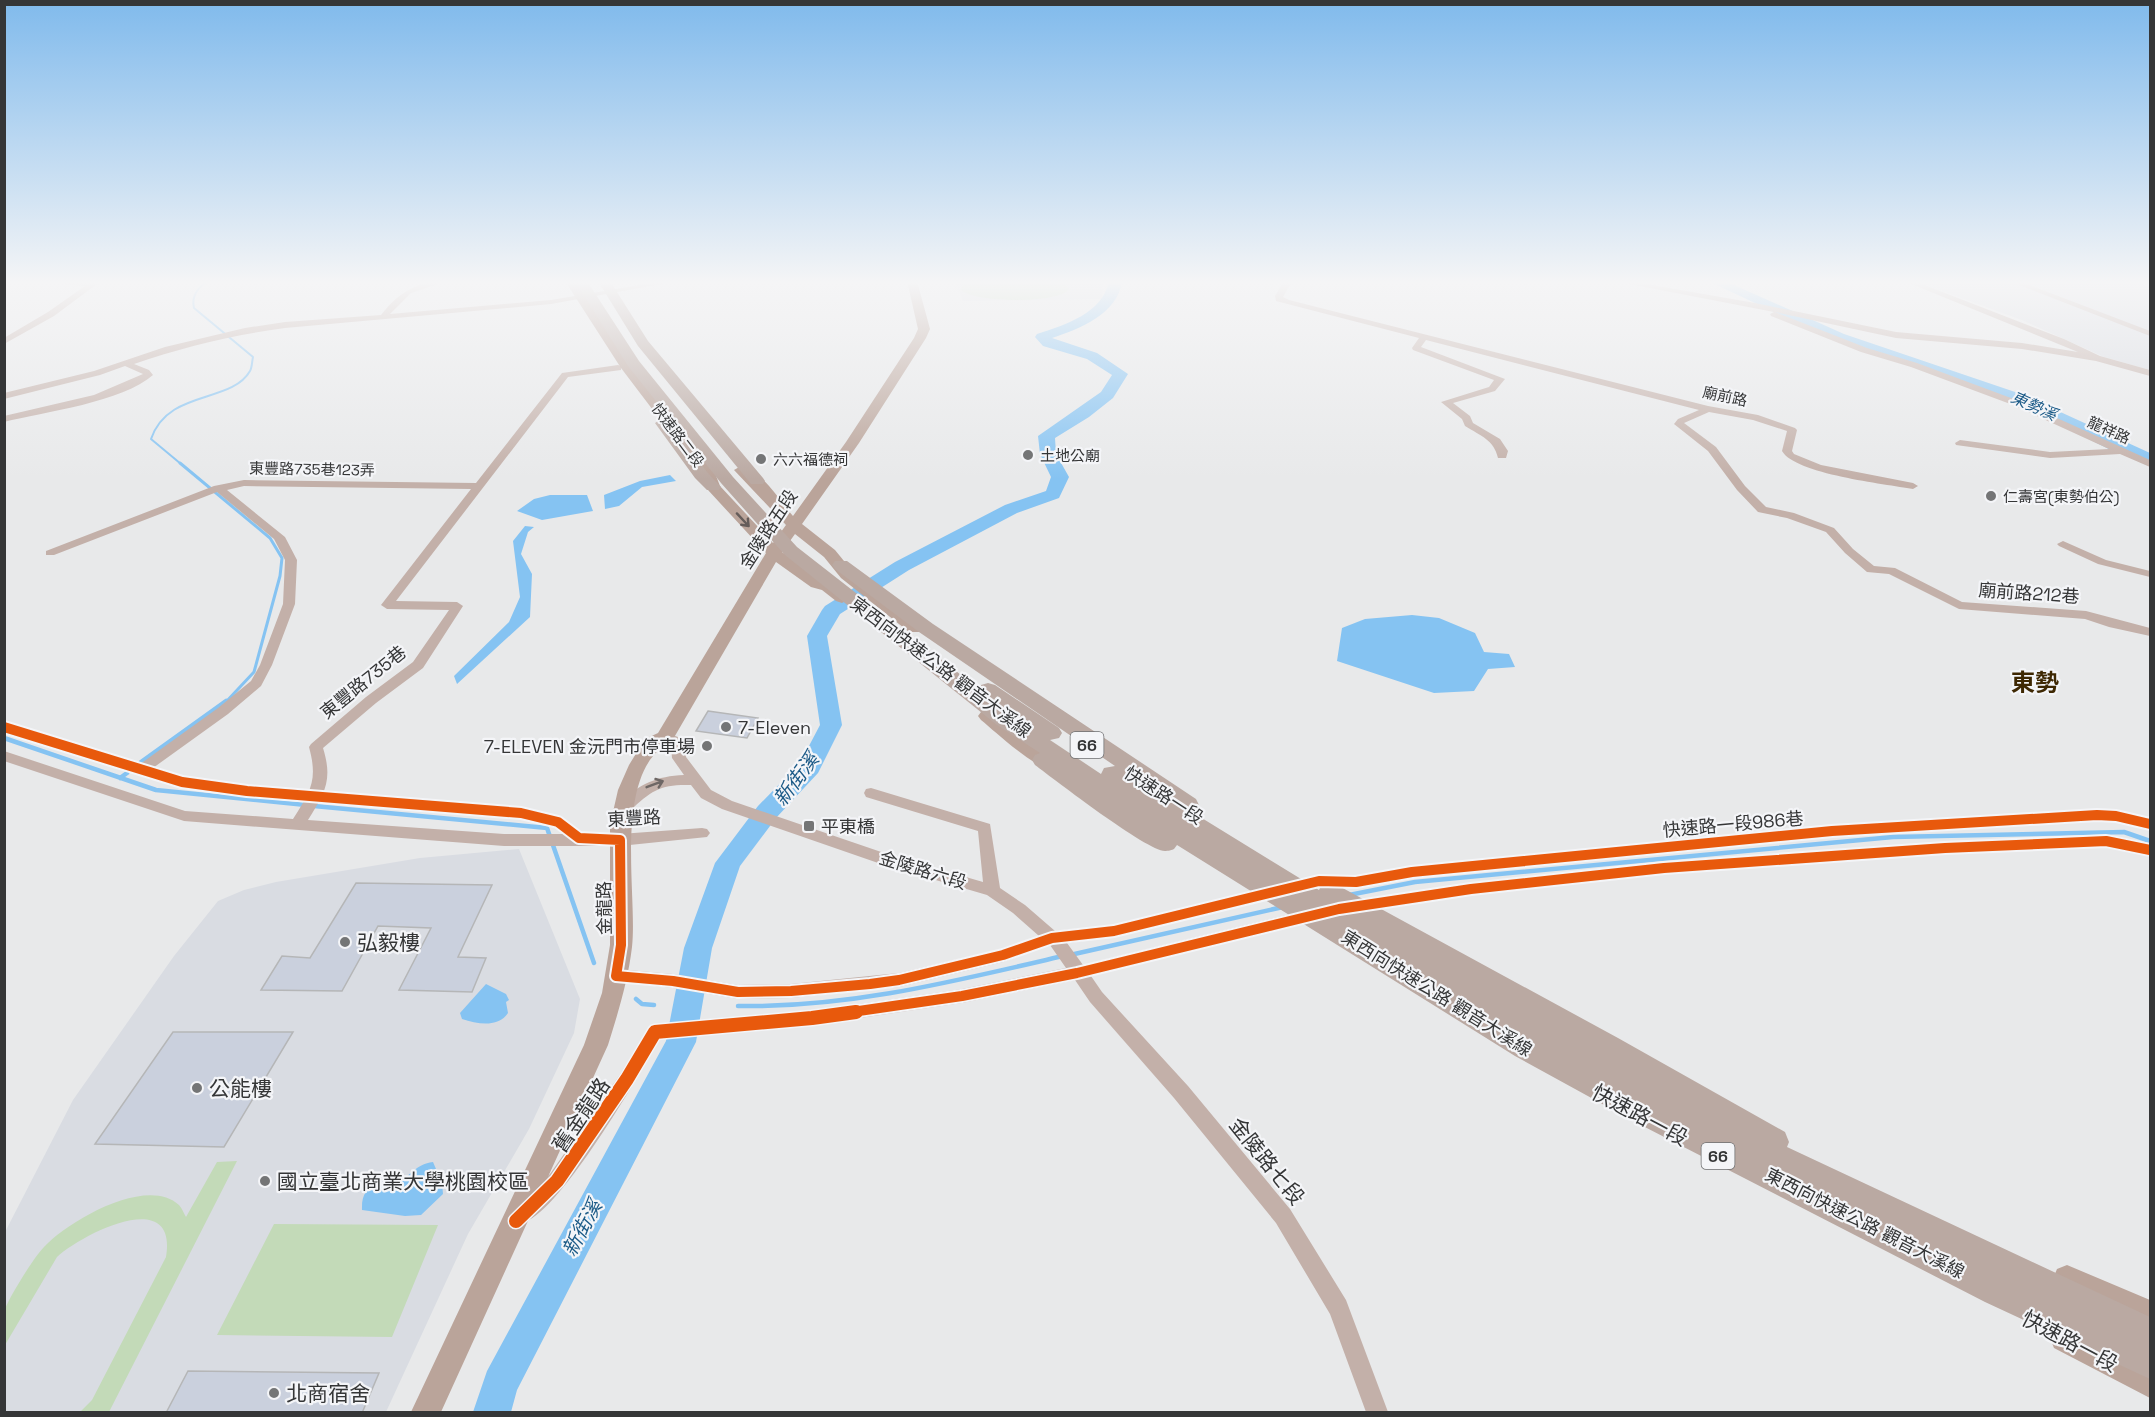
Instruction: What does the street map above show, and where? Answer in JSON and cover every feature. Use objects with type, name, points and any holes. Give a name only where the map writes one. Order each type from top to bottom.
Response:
[{"type":"highway","points":[[611,347],[622,366],[701,475],[713,487]]},
{"type":"highway","name":"東西向快速公路 觀音大溪線","points":[[625,347],[633,363],[727,480],[791,551],[1005,720],[1153,819],[1525,1048],[1647,1114],[1890,1225],[2151,1334]]},
{"type":"highway","points":[[647,347],[757,481]]},
{"type":"highway","points":[[847,571],[872,591],[1198,812],[1329,892],[1494,986],[1692,1092],[1890,1225]]},
{"type":"highway","points":[[823,587],[965,706],[1131,822],[1488,1040],[1674,1140],[1890,1225]]},
{"type":"highway","name":"東西向快速公路 觀音大溪線","points":[[1890,1225],[1997,1290],[2151,1362]]},
{"type":"main road","name":"快速路二段","points":[[618,347],[625,365],[710,476],[713,487],[774,553]]},
{"type":"main road","name":"快速路二段","points":[[642,347],[737,466],[757,481],[793,523]]},
{"type":"main road","name":"金陵路五段","points":[[665,737],[793,523],[852,443],[914,347]]},
{"type":"main road","name":"66","points":[[793,523],[847,571]]},
{"type":"main road","name":"66","points":[[774,553],[823,587]]},
{"type":"main road","name":"快速路一段","points":[[872,591],[912,626],[1009,693],[1309,886]]},
{"type":"main road","name":"快速路一段","points":[[848,608],[1032,752],[1267,897]]},
{"type":"main road","points":[[626,800],[638,765],[652,743],[665,737]]},
{"type":"main road","name":"金龍路","points":[[426,1413],[596,1045],[613,993],[621,945],[620,825],[626,800]]},
{"type":"main road","name":"66","points":[[1309,886],[1344,907]]},
{"type":"main road","name":"66","points":[[1267,897],[1293,918]]},
{"type":"main road","name":"快速路一段","points":[[1344,907],[1678,1097],[1866,1192],[2151,1314]]},
{"type":"main road","name":"快速路一段","points":[[1293,918],[1514,1048],[2151,1383]]},
{"type":"street","points":[[4,396],[175,347]]},
{"type":"street","points":[[1417,347],[1500,379],[1492,389],[1446,402],[1467,418],[1468,424],[1496,441],[1503,451],[1502,456]]},
{"type":"street","name":"廟前路","points":[[1468,347],[1708,409],[1755,417],[1792,430],[1787,451],[1790,456],[1818,468],[1912,486]]},
{"type":"street","name":"龍祥路","points":[[1858,347],[1914,365],[2016,403],[2120,452],[2151,464]]},
{"type":"street","name":"龍祥路","points":[[2029,347],[2097,358]]},
{"type":"street","points":[[2074,347],[2097,358],[2151,373]]},
{"type":"street","points":[[4,418],[103,394],[125,387],[148,375],[125,363]]},
{"type":"street","points":[[479,486],[565,375],[618,368]]},
{"type":"street","name":"廟前路212巷","points":[[1708,409],[1679,424],[1712,448],[1762,510],[1790,515],[1830,530],[1871,570],[1891,570],[1959,605],[2086,615],[2113,624],[2151,632]]},
{"type":"street","points":[[1960,443],[2050,455],[2120,452]]},
{"type":"street","name":"東豐路735巷123弄","points":[[50,553],[218,488],[244,483],[479,486]]},
{"type":"street","name":"東豐路735巷","points":[[297,824],[321,785],[323,767],[316,747],[418,665],[457,606],[387,605],[479,486]]},
{"type":"street","points":[[141,770],[223,711],[256,683],[266,664],[289,604],[291,560],[279,537],[218,488]]},
{"type":"street","points":[[2063,544],[2102,562],[2151,574]]},
{"type":"street","points":[[2126,567],[2151,584]]},
{"type":"street","points":[[665,737],[678,742],[679,758],[696,780]]},
{"type":"street","points":[[4,756],[184,816],[297,824]]},
{"type":"street","points":[[626,800],[659,781],[674,778],[696,780]]},
{"type":"street","name":"金陵路六段","points":[[696,780],[706,794],[727,805],[886,860],[992,891],[1019,909],[1055,941]]},
{"type":"street","points":[[871,793],[986,828],[992,891]]},
{"type":"street","name":"快速路一段986巷","points":[[616,976],[673,981],[738,992],[791,991],[870,984],[1003,955],[1055,941],[1114,931],[1242,899],[1267,897],[1309,886],[1356,882],[1412,872],[1832,831],[2097,815],[2116,816],[2151,824]]},
{"type":"street","name":"東豐路","points":[[297,824],[504,840],[568,838],[620,840],[702,833]]},
{"type":"street","points":[[1076,970],[1344,907],[1471,889],[1664,868],[1910,850],[2106,841],[2151,850]]},
{"type":"street","name":"金陵路七段","points":[[1055,941],[1135,1042],[1180,1092],[1283,1216],[1338,1308],[1377,1413]]},
{"type":"street","name":"舊金龍路","points":[[516,1221],[557,1181],[622,1087],[655,1032],[812,1017],[962,996],[1076,970]]},
{"type":"shaded area","points":[[2082,347],[2150,347],[2150,370],[2104,357]]},
{"type":"shaded area","name":"國立臺北商業大學桃園校區","points":[[519,849],[580,999],[574,1033],[529,1129],[468,1234],[386,1412],[5,1412],[4,1234],[73,1100],[174,956],[218,901],[244,890],[276,882],[420,858]]},
{"type":"green space","points":[[237,1161],[109,1412],[80,1412],[92,1400],[166,1257],[166,1235],[158,1223],[143,1219],[125,1221],[86,1237],[69,1247],[57,1257],[5,1345],[5,1309],[34,1259],[55,1236],[89,1214],[109,1205],[129,1198],[148,1195],[165,1197],[179,1205],[186,1217],[217,1162]]},
{"type":"green space","points":[[274,1224],[438,1225],[392,1337],[217,1335]]},
{"type":"water","points":[[670,475],[676,481],[642,487],[619,506],[605,509],[604,495],[640,481]]},
{"type":"water","points":[[550,495],[587,495],[593,511],[542,520],[517,511],[534,499]]},
{"type":"water","points":[[525,526],[534,527],[528,532],[521,554],[532,574],[530,617],[457,684],[454,676],[509,622],[520,597],[513,541]]},
{"type":"water","points":[[1412,615],[1439,618],[1475,633],[1484,652],[1509,654],[1515,667],[1488,669],[1474,691],[1434,693],[1337,661],[1342,628],[1365,619]]},
{"type":"water","points":[[486,984],[506,994],[509,1000],[506,1002],[508,1013],[499,1021],[487,1024],[462,1019],[460,1013]]},
{"type":"water","points":[[433,1162],[442,1183],[443,1194],[421,1215],[405,1216],[362,1210],[365,1193],[370,1189],[395,1183],[419,1167]]},
{"type":"building","name":"7-Eleven","points":[[708,711],[758,718],[747,738],[696,731]]},
{"type":"building","name":"弘毅樓","points":[[356,883],[492,885],[458,957],[486,958],[472,992],[399,990],[431,928],[378,926],[342,991],[261,990],[282,956],[310,958]]},
{"type":"building","name":"公能樓","points":[[173,1032],[293,1032],[224,1147],[95,1144]]},
{"type":"building","name":"北商宿舍","points":[[188,1371],[379,1373],[362,1413],[166,1413]]},
{"type":"waterway","points":[[181,464],[151,439],[159,423],[171,412],[185,404],[229,389],[241,381],[251,370],[253,357],[241,347]]},
{"type":"waterway","name":"新街溪","points":[[492,1412],[500,1384],[681,1042],[698,948],[728,863],[767,812],[810,767],[831,725],[817,636],[832,610],[902,566],[1011,509],[1053,494],[1060,477],[1048,454],[1046,436],[1083,414],[1107,395],[1120,374],[1092,356],[1062,347]]},
{"type":"waterway","name":"東勢溪","points":[[1869,347],[2015,397],[2119,447],[2150,459]]},
{"type":"waterway","points":[[180,463],[270,538],[282,558],[280,576],[254,672],[225,703]]},
{"type":"waterway","points":[[141,762],[226,701]]},
{"type":"waterway","points":[[4,738],[120,778]]},
{"type":"waterway","points":[[120,778],[127,773]]},
{"type":"waterway","points":[[120,778],[156,790],[306,805]]},
{"type":"waterway","points":[[314,806],[547,828],[594,963]]},
{"type":"waterway","points":[[1349,895],[1415,882],[1893,837],[2124,832],[2150,841]]},
{"type":"waterway","points":[[1070,955],[1283,907]]},
{"type":"waterway","points":[[738,1006],[820,1003],[861,998],[942,983],[1063,956]]},
{"type":"waterway","points":[[636,999],[642,1004],[654,1005]]},
{"type":"cycle path","points":[[4,727],[182,782],[247,791],[521,813],[558,822],[579,838],[620,840],[621,945],[616,976],[673,981],[738,992],[791,991],[899,980],[1003,955],[1052,938],[1114,931],[1319,881],[1356,882],[1412,872],[1832,831],[2097,815],[2116,816],[2150,824]]},
{"type":"cycle path","points":[[516,1221],[557,1181],[627,1079],[655,1032],[812,1018],[962,996],[1077,973],[1339,909],[1471,889],[1664,868],[1945,848],[2106,841],[2150,850]]},
{"type":"place","name":"土地公廟","points":[[1028,455]]},
{"type":"place","name":"六六福德祠","points":[[761,459]]},
{"type":"place","name":"仁壽宮(東勢伯公)","points":[[1991,496]]},
{"type":"place","name":"7-Eleven","points":[[726,727]]},
{"type":"place","name":"7-ELEVEN 金沅門市停車場","points":[[707,746]]},
{"type":"place","name":"平東橋","points":[[809,826]]},
{"type":"place","name":"弘毅樓","points":[[345,942]]},
{"type":"place","name":"公能樓","points":[[197,1088]]},
{"type":"place","name":"國立臺北商業大學桃園校區","points":[[265,1181]]},
{"type":"place","name":"北商宿舍","points":[[274,1393]]},
{"type":"district","name":"東勢","points":[[2035,682]]}]
